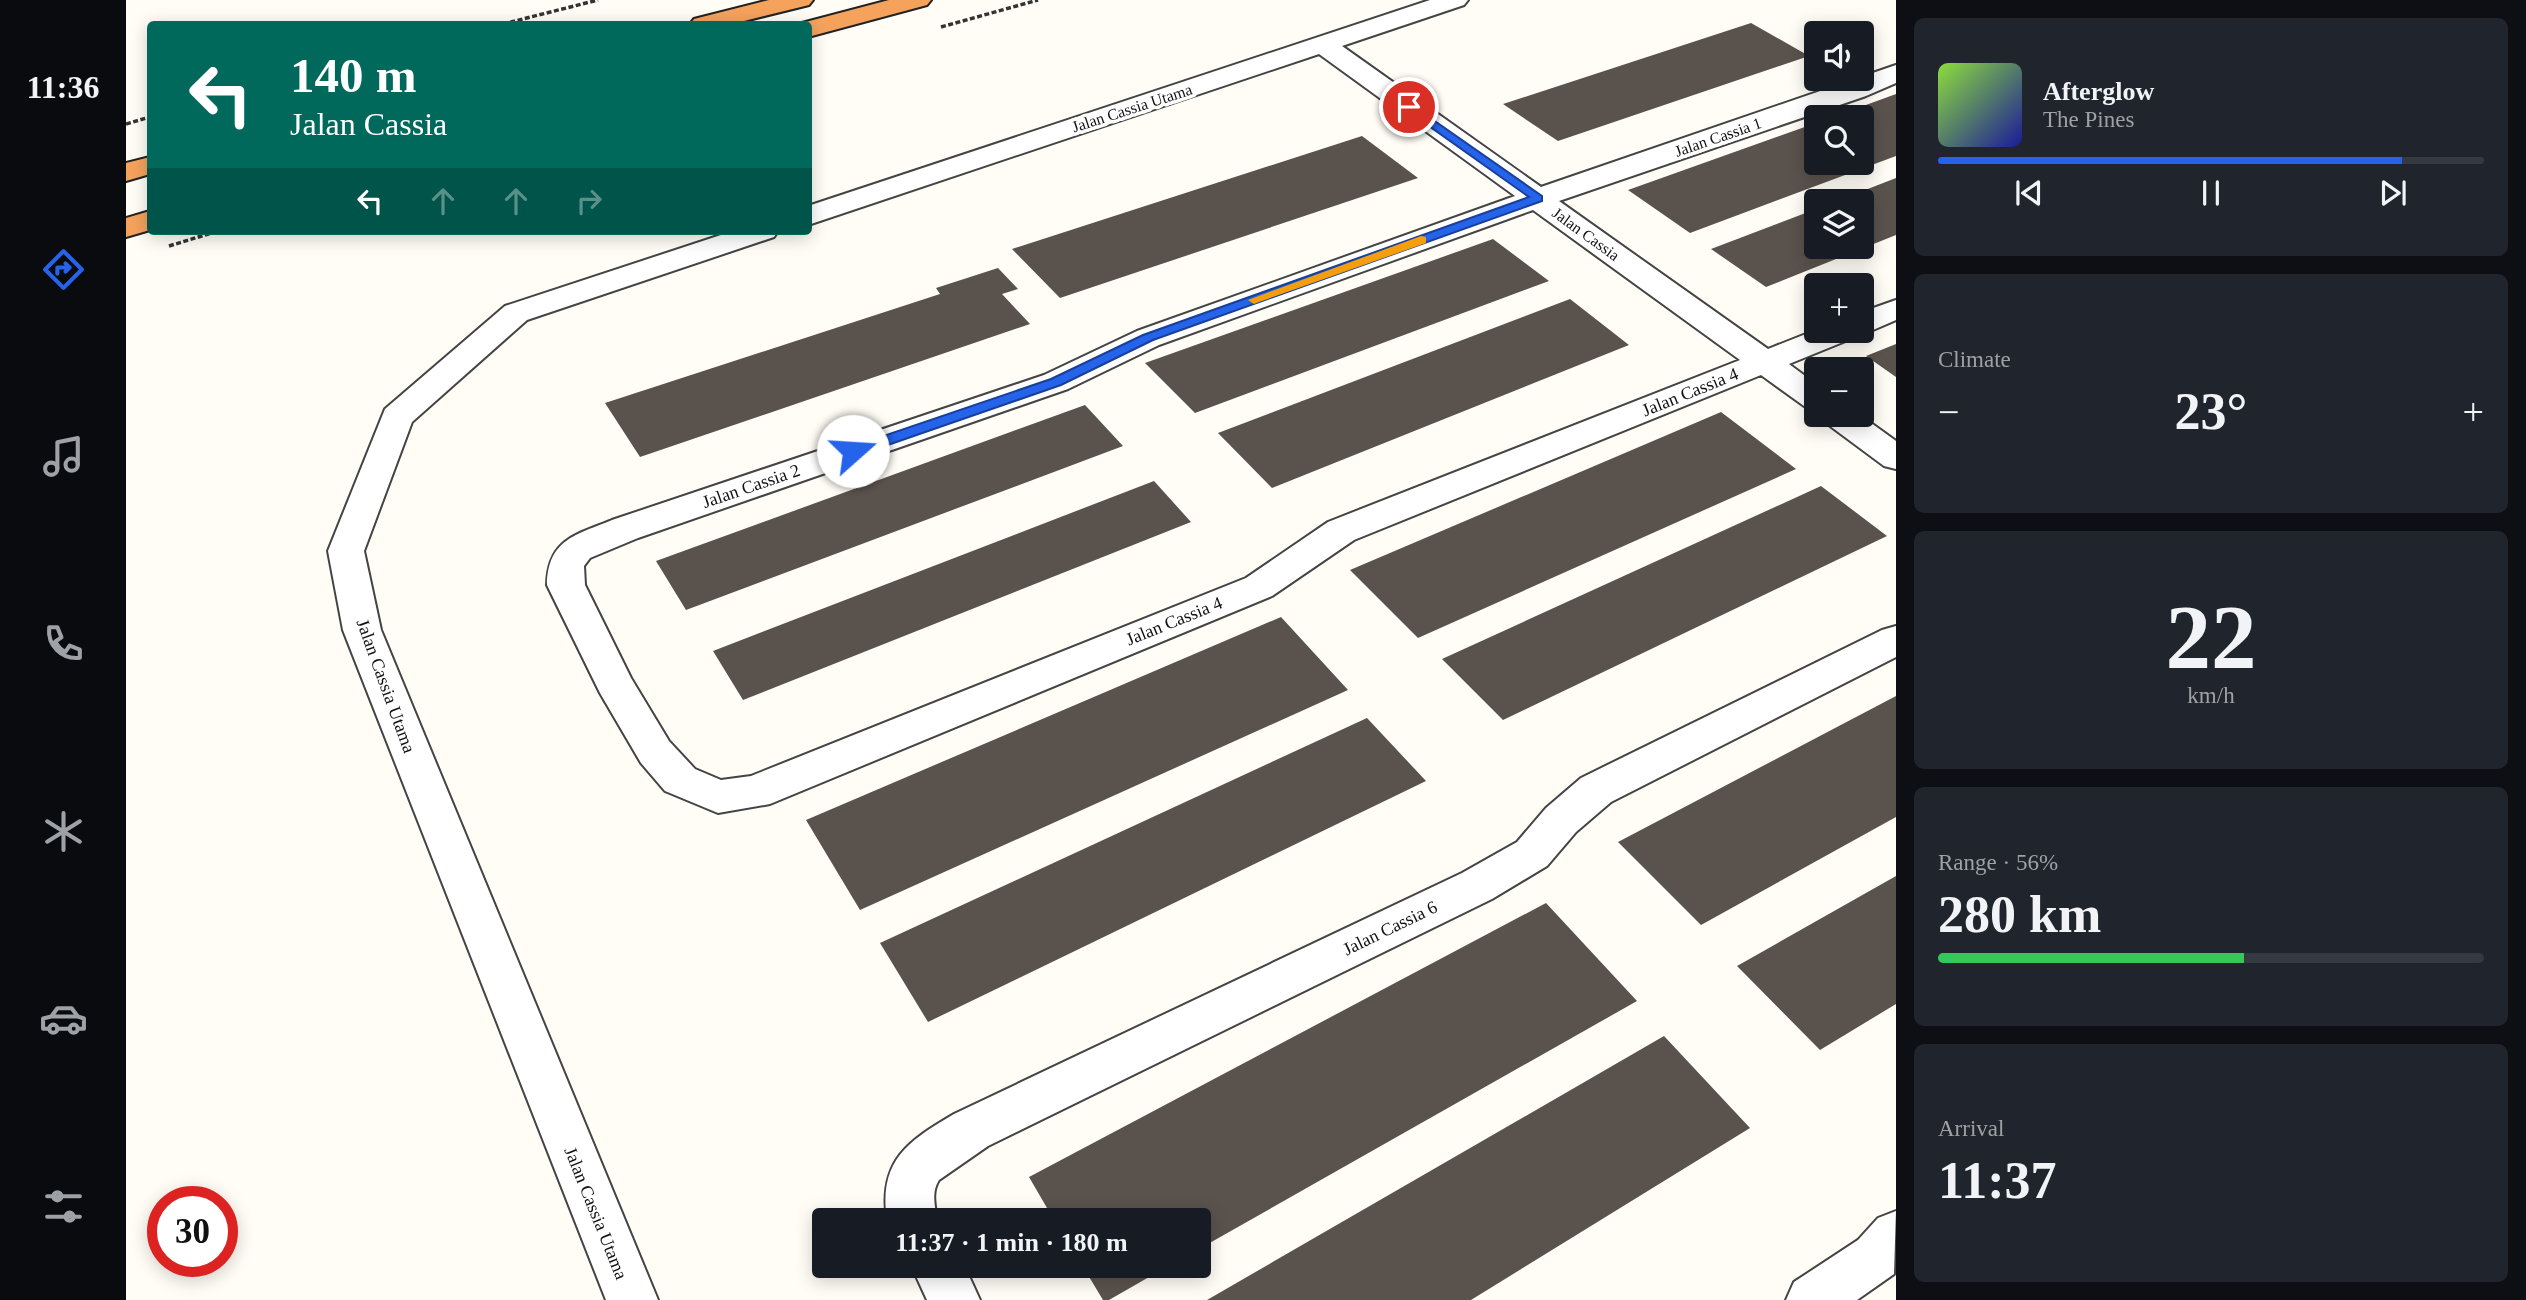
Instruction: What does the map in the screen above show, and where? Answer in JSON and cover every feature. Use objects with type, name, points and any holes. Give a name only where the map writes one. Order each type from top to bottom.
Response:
[{"type":"highway","points":[[715,21],[800,0]]},
{"type":"highway","points":[[812,28],[918,0]]},
{"type":"highway","points":[[126,172],[147,167]]},
{"type":"highway","points":[[126,216],[147,210]]},
{"type":"highway","points":[[126,228],[147,221]]},
{"type":"street","name":"Jalan Cassia Utama","points":[[812,215],[1455,0]]},
{"type":"street","name":"Jalan Cassia","points":[[1322,44],[1804,390]]},
{"type":"street","name":"Jalan Cassia 1","points":[[1538,198],[1856,90],[1896,73]]},
{"type":"street","name":"Jalan Cassia 2","points":[[614,683],[566,585],[566,565],[577,549],[625,529],[1056,382],[1148,338],[1538,198]]},
{"type":"street","name":"Jalan Cassia Utama","points":[[632,1300],[362,630],[346,551],[397,417],[516,313],[751,235]]},
{"type":"street","points":[[1874,318],[1896,309]]},
{"type":"street","name":"Jalan Cassia 4","points":[[614,683],[655,752],[680,780],[718,797],[755,792],[1259,587],[1341,531],[1812,343]]},
{"type":"street","points":[[1854,427],[1896,458]]},
{"type":"street","name":"Jalan Cassia 6","points":[[911,1208],[908,1186],[925,1158],[971,1130],[1477,886],[1532,854],[1561,820],[1596,790],[1896,640]]},
{"type":"street","points":[[1812,1300],[1876,1257],[1896,1235]]},
{"type":"street","points":[[943,1278],[954,1300]]},
{"type":"path","points":[[515,21],[598,0]]},
{"type":"path","points":[[126,124],[147,118]]},
{"type":"building","points":[[1751,23],[1804,53],[1804,58],[1558,141],[1503,104]]},
{"type":"building","points":[[1896,94],[1896,156],[1874,164],[1874,105],[1866,105]]},
{"type":"building","points":[[1804,127],[1804,175],[1845,175],[1690,233],[1628,190]]},
{"type":"building","points":[[1362,136],[1418,178],[1060,298],[1012,249]]},
{"type":"building","points":[[1896,178],[1896,235],[1874,244],[1874,189],[1868,189]]},
{"type":"building","points":[[1804,214],[1804,259],[1836,259],[1766,287],[1711,249]]},
{"type":"building","points":[[1493,239],[1549,281],[1195,413],[1145,363]]},
{"type":"building","points":[[998,268],[1018,289],[1002,294],[1030,324],[640,457],[605,403],[940,294],[936,288]]},
{"type":"building","points":[[1570,299],[1629,345],[1272,488],[1218,433]]},
{"type":"building","points":[[1896,344],[1896,377],[1874,362],[1874,357],[1866,356]]},
{"type":"building","points":[[1085,405],[1123,446],[686,610],[656,561]]},
{"type":"building","points":[[1721,412],[1796,469],[1418,638],[1350,570]]},
{"type":"building","points":[[1154,481],[1191,522],[743,700],[713,651]]},
{"type":"building","points":[[1821,486],[1887,536],[1503,720],[1442,659]]},
{"type":"building","points":[[1281,617],[1348,690],[860,910],[806,820]]},
{"type":"building","points":[[1896,696],[1896,817],[1701,925],[1618,842]]},
{"type":"building","points":[[1367,718],[1426,781],[928,1022],[880,943]]},
{"type":"building","points":[[1896,876],[1896,1004],[1820,1050],[1737,966]]},
{"type":"building","points":[[1546,903],[1637,1001],[1211,1242],[1211,1208],[1047,1208],[1029,1177]]},
{"type":"building","points":[[1664,1036],[1750,1128],[1471,1300],[1207,1300]]},
{"type":"building","points":[[1090,1278],[1147,1278],[1109,1300],[1103,1300]]},
{"type":"slow traffic","points":[[1254,300],[1421,240]]},
{"type":"route","points":[[853,451],[1056,382],[1148,338],[1538,198],[1409,107]]}]
